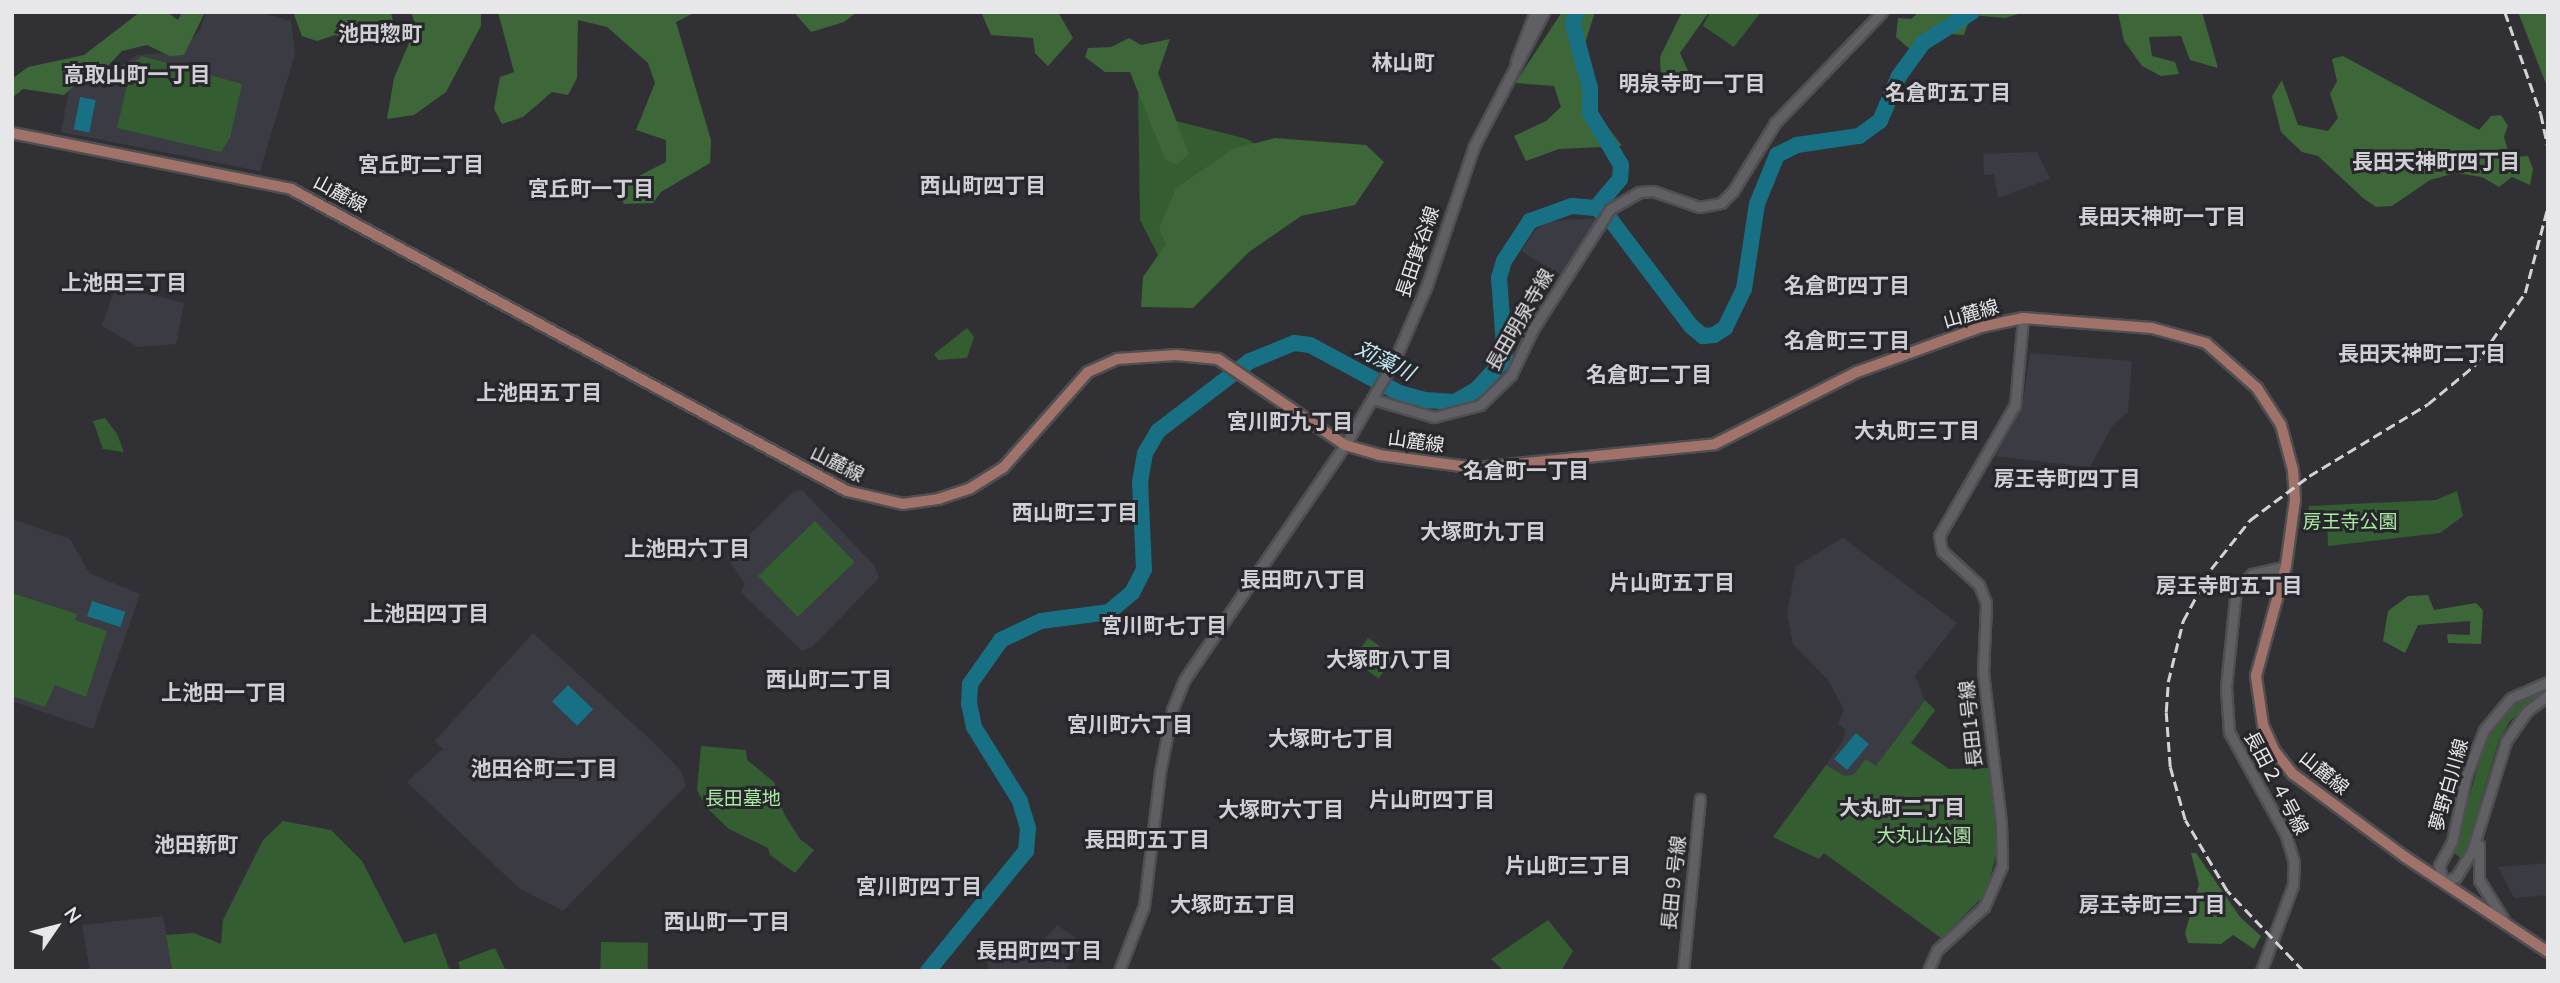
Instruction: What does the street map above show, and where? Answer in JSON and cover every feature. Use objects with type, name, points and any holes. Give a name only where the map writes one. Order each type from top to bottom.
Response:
[{"type":"main road","name":"山麓線","points":[[12,133],[291,188],[847,491],[876,500],[903,504],[938,499],[969,489],[1003,468],[1101,363],[1176,355],[1218,359],[1248,376],[1346,445],[1379,455],[1476,468],[1715,444],[1857,372],[1981,327],[2023,318],[2152,328],[2206,343],[2241,370],[2281,425],[2293,470],[2295,500],[2286,566],[2256,676],[2263,725],[2274,750],[2293,774],[2443,883],[2548,952]]},
{"type":"street","name":"長田箕谷線","points":[[1514,66],[1535,12]]},
{"type":"street","name":"長田箕谷線","points":[[1346,445],[1385,377],[1427,285],[1474,146],[1544,12]]},
{"type":"street","name":"長田明泉寺線","points":[[1373,396],[1434,417],[1480,405],[1511,375],[1533,329],[1599,222],[1610,209],[1640,191],[1653,191],[1699,207],[1721,203],[1733,191],[1775,123],[1882,12]]},
{"type":"street","name":"長田1号線","points":[[1928,971],[1937,950],[1984,907],[2002,866],[2001,823],[1983,673],[1986,603],[1979,585],[1942,551],[1939,536],[2015,405],[2023,318]]},
{"type":"street","points":[[1119,971],[1144,906],[1160,772],[1172,710],[1184,680],[1346,445]]},
{"type":"street","name":"長田２４号線","points":[[2261,971],[2293,885],[2294,862],[2285,833],[2230,732],[2226,687],[2236,589],[2252,574],[2286,566]]},
{"type":"street","name":"夢野白川線","points":[[2548,681],[2511,698],[2484,730],[2466,777],[2452,842],[2439,865],[2443,883],[2456,877],[2472,851],[2505,741],[2527,712],[2548,695]]},
{"type":"street","name":"長田９号線","points":[[1683,971],[1700,799]]},
{"type":"street","name":"夢野白川線","points":[[2485,809],[2477,855],[2479,880],[2507,925]]},
{"type":"shaded area","points":[[206,12],[259,12],[291,21],[295,54],[260,171],[61,132],[70,85],[106,76],[137,55],[179,52],[200,30]]},
{"type":"shaded area","points":[[2037,152],[2050,179],[1998,198],[1994,174],[1984,175],[1983,154]]},
{"type":"shaded area","points":[[1597,218],[1561,275],[1521,251],[1535,230],[1549,221]]},
{"type":"shaded area","points":[[116,286],[184,303],[176,344],[138,347],[102,326]]},
{"type":"shaded area","points":[[2030,353],[2132,361],[2128,412],[2112,426],[2090,467],[1993,456],[2022,407]]},
{"type":"shaded area","points":[[802,490],[874,565],[879,578],[813,646],[802,651],[741,592],[745,584],[727,557],[794,491]]},
{"type":"shaded area","points":[[12,519],[70,539],[89,573],[140,594],[93,729],[12,701]]},
{"type":"shaded area","points":[[1843,538],[1957,623],[1915,676],[1925,700],[1876,766],[1845,776],[1826,765],[1844,739],[1845,729],[1838,724],[1844,710],[1828,680],[1793,644],[1787,614],[1796,566]]},
{"type":"shaded area","points":[[533,633],[653,742],[681,771],[686,786],[563,911],[519,888],[407,782],[443,749],[435,741]]},
{"type":"shaded area","points":[[2548,863],[2548,895],[2514,898],[2498,867]]},
{"type":"shaded area","points":[[163,916],[172,971],[90,971],[82,925]]},
{"type":"shaded area","points":[[1057,925],[1083,943],[1065,971],[990,971],[986,959],[1009,948],[1034,951]]},
{"type":"green space","points":[[140,12],[167,12],[178,20],[182,12],[205,12],[184,55],[170,56],[147,45],[122,51],[103,71],[85,75],[64,95],[23,89],[12,98],[12,79],[28,67],[84,55]]},
{"type":"green space","points":[[293,12],[391,12],[397,41],[370,43],[335,35],[317,41],[302,36]]},
{"type":"green space","points":[[411,12],[481,12],[481,26],[446,92],[414,115],[387,119],[394,78],[416,27]]},
{"type":"green space","points":[[498,12],[696,12],[676,22],[711,140],[710,163],[661,192],[653,203],[624,204],[619,194],[635,178],[666,162],[666,140],[636,130],[655,83],[648,63],[607,27],[578,20],[577,78],[568,95],[552,92],[523,117],[502,124],[494,109],[500,77],[514,72]]},
{"type":"green space","points":[[794,12],[857,12],[844,22],[811,32]]},
{"type":"green space","points":[[981,12],[1058,12],[1073,38],[1048,66],[1035,53],[1033,38],[991,35]]},
{"type":"green space","points":[[1562,12],[1595,12],[1579,62],[1596,85],[1596,111],[1622,146],[1559,149],[1526,161],[1514,136],[1546,121],[1561,107],[1554,86],[1515,83]]},
{"type":"green space","points":[[1682,12],[1709,12],[1680,53],[1689,73],[1679,81],[1661,76],[1660,57]]},
{"type":"green space","points":[[1710,12],[1761,12],[1734,47],[1703,26]]},
{"type":"green space","points":[[1919,12],[2025,12],[2005,18],[1971,15],[1964,35],[1933,33],[1913,52],[1896,37],[1898,18],[1911,19]]},
{"type":"green space","points":[[2118,12],[2202,12],[2218,68],[2190,60],[2181,36],[2149,37],[2152,56],[2175,62],[2179,74],[2161,76],[2142,66],[2124,41]]},
{"type":"green space","points":[[2518,12],[2548,12],[2548,89]]},
{"type":"green space","points":[[1129,38],[1141,45],[1170,39],[1158,73],[1189,154],[1177,165],[1165,159],[1130,72],[1105,72],[1085,57],[1088,48],[1111,47]]},
{"type":"green space","points":[[142,56],[242,84],[230,138],[221,152],[117,128],[132,64]]},
{"type":"green space","points":[[2343,56],[2479,130],[2491,116],[2501,115],[2508,126],[2504,137],[2510,157],[2528,156],[2533,169],[2530,185],[2512,177],[2499,187],[2482,177],[2455,173],[2430,180],[2392,206],[2376,207],[2318,156],[2302,152],[2281,132],[2272,96],[2282,80],[2298,125],[2328,131],[2338,118],[2330,94],[2337,81],[2332,59]]},
{"type":"green space","points":[[1138,83],[1176,121],[1247,139],[1271,153],[1159,257],[1140,220]]},
{"type":"green space","points":[[1275,138],[1366,145],[1384,162],[1355,205],[1301,216],[1249,252],[1193,308],[1141,307],[1143,277],[1166,244],[1159,229],[1176,188],[1233,149]]},
{"type":"green space","points":[[967,328],[974,337],[967,358],[938,360],[934,354]]},
{"type":"green space","points":[[105,418],[117,434],[124,452],[103,449],[93,421]]},
{"type":"green space","name":"房王寺公園","points":[[2457,491],[2463,516],[2440,533],[2328,546],[2327,523],[2307,521],[2309,506],[2436,500]]},
{"type":"green space","points":[[815,521],[855,562],[798,617],[758,576]]},
{"type":"green space","points":[[12,593],[77,614],[75,620],[107,631],[86,697],[55,685],[45,707],[12,696]]},
{"type":"green space","points":[[2428,595],[2434,610],[2476,603],[2483,610],[2481,644],[2448,643],[2447,634],[2470,635],[2470,621],[2418,625],[2405,653],[2383,641],[2388,611],[2408,596]]},
{"type":"green space","points":[[1368,638],[1394,656],[1379,678],[1353,660]]},
{"type":"green space","points":[[2534,691],[2538,695],[2510,721],[2499,740],[2463,860],[2453,852],[2488,733],[2502,715]]},
{"type":"green space","name":"大丸山公園","points":[[1925,700],[1935,710],[1911,743],[1949,769],[1990,768],[1997,852],[1985,895],[1941,938],[1824,853],[1819,859],[1773,837],[1826,765],[1845,776],[1854,774],[1866,759],[1876,766]]},
{"type":"green space","name":"長田墓地","points":[[701,746],[746,750],[747,760],[774,782],[784,814],[800,839],[814,850],[795,873],[770,855],[768,848],[729,829],[706,807],[697,790]]},
{"type":"green space","points":[[283,821],[331,830],[362,861],[404,943],[436,933],[450,971],[172,971],[166,935],[194,933],[221,944],[223,920],[263,840]]},
{"type":"green space","points":[[2191,853],[2196,853],[2240,917],[2261,936],[2254,949],[2233,935],[2221,944],[2188,943],[2185,933],[2199,884]]},
{"type":"green space","points":[[1548,920],[1573,951],[1561,971],[1504,971],[1491,959]]},
{"type":"green space","points":[[601,942],[648,943],[648,971],[600,971]]},
{"type":"green space","points":[[495,948],[506,971],[461,971],[458,962]]},
{"type":"water","points":[[80,97],[96,100],[89,132],[74,129]]},
{"type":"water","points":[[92,601],[125,612],[120,627],[87,616]]},
{"type":"water","points":[[568,685],[593,709],[577,726],[552,702]]},
{"type":"water","points":[[1856,733],[1869,744],[1847,770],[1834,759]]},
{"type":"waterway","points":[[1576,12],[1573,25],[1590,88],[1590,113],[1621,165],[1620,179],[1596,208]]},
{"type":"waterway","name":"苅藻川","points":[[928,971],[1026,851],[1028,828],[1020,801],[974,727],[969,704],[970,684],[1001,640],[1041,621],[1109,612],[1132,593],[1144,569],[1140,482],[1145,453],[1158,431],[1250,361],[1294,343],[1310,345],[1399,393],[1425,400],[1455,402],[1476,390],[1505,359],[1499,278],[1504,261],[1530,221],[1572,206],[1596,208],[1610,219],[1691,326],[1703,336],[1714,335],[1725,328],[1744,289],[1757,204],[1777,155],[1797,145],[1859,136],[1880,121],[1899,76],[1923,43],[1972,12]]},
{"type":"railway","points":[[2505,12],[2541,114],[2548,148]]},
{"type":"railway","points":[[2303,971],[2227,891],[2185,820],[2170,767],[2166,712],[2168,682],[2183,621],[2211,569],[2250,520],[2309,476],[2428,404],[2474,366],[2525,293],[2548,206]]},
{"type":"district","name":"池田惣町","points":[[380,33]]},
{"type":"district","name":"林山町","points":[[1403,62]]},
{"type":"district","name":"高取山町一丁目","points":[[137,74]]},
{"type":"district","name":"明泉寺町一丁目","points":[[1692,83]]},
{"type":"district","name":"名倉町五丁目","points":[[1948,92]]},
{"type":"district","name":"長田天神町四丁目","points":[[2436,161]]},
{"type":"district","name":"宮丘町二丁目","points":[[421,164]]},
{"type":"district","name":"西山町四丁目","points":[[983,185]]},
{"type":"district","name":"宮丘町一丁目","points":[[591,188]]},
{"type":"district","name":"長田天神町一丁目","points":[[2162,216]]},
{"type":"district","name":"上池田三丁目","points":[[124,282]]},
{"type":"district","name":"名倉町四丁目","points":[[1847,285]]},
{"type":"district","name":"名倉町三丁目","points":[[1847,340]]},
{"type":"district","name":"長田天神町二丁目","points":[[2422,353]]},
{"type":"district","name":"名倉町二丁目","points":[[1649,374]]},
{"type":"district","name":"上池田五丁目","points":[[539,392]]},
{"type":"district","name":"宮川町九丁目","points":[[1290,421]]},
{"type":"district","name":"大丸町三丁目","points":[[1917,430]]},
{"type":"district","name":"名倉町一丁目","points":[[1526,470]]},
{"type":"district","name":"房王寺町四丁目","points":[[2067,478]]},
{"type":"district","name":"西山町三丁目","points":[[1075,512]]},
{"type":"district","name":"大塚町九丁目","points":[[1483,531]]},
{"type":"district","name":"上池田六丁目","points":[[687,548]]},
{"type":"district","name":"長田町八丁目","points":[[1303,579]]},
{"type":"district","name":"片山町五丁目","points":[[1672,582]]},
{"type":"district","name":"房王寺町五丁目","points":[[2229,585]]},
{"type":"district","name":"上池田四丁目","points":[[426,613]]},
{"type":"district","name":"宮川町七丁目","points":[[1164,625]]},
{"type":"district","name":"大塚町八丁目","points":[[1389,659]]},
{"type":"district","name":"西山町二丁目","points":[[829,679]]},
{"type":"district","name":"上池田一丁目","points":[[224,692]]},
{"type":"district","name":"宮川町六丁目","points":[[1130,724]]},
{"type":"district","name":"大塚町七丁目","points":[[1331,738]]},
{"type":"district","name":"池田谷町二丁目","points":[[544,768]]},
{"type":"district","name":"片山町四丁目","points":[[1432,799]]},
{"type":"district","name":"大丸町二丁目","points":[[1902,807]]},
{"type":"district","name":"大塚町六丁目","points":[[1281,809]]},
{"type":"district","name":"長田町五丁目","points":[[1147,839]]},
{"type":"district","name":"池田新町","points":[[196,844]]},
{"type":"district","name":"片山町三丁目","points":[[1568,865]]},
{"type":"district","name":"宮川町四丁目","points":[[919,886]]},
{"type":"district","name":"大塚町五丁目","points":[[1233,904]]},
{"type":"district","name":"房王寺町三丁目","points":[[2152,904]]},
{"type":"district","name":"西山町一丁目","points":[[727,921]]},
{"type":"district","name":"長田町四丁目","points":[[1039,950]]}]
